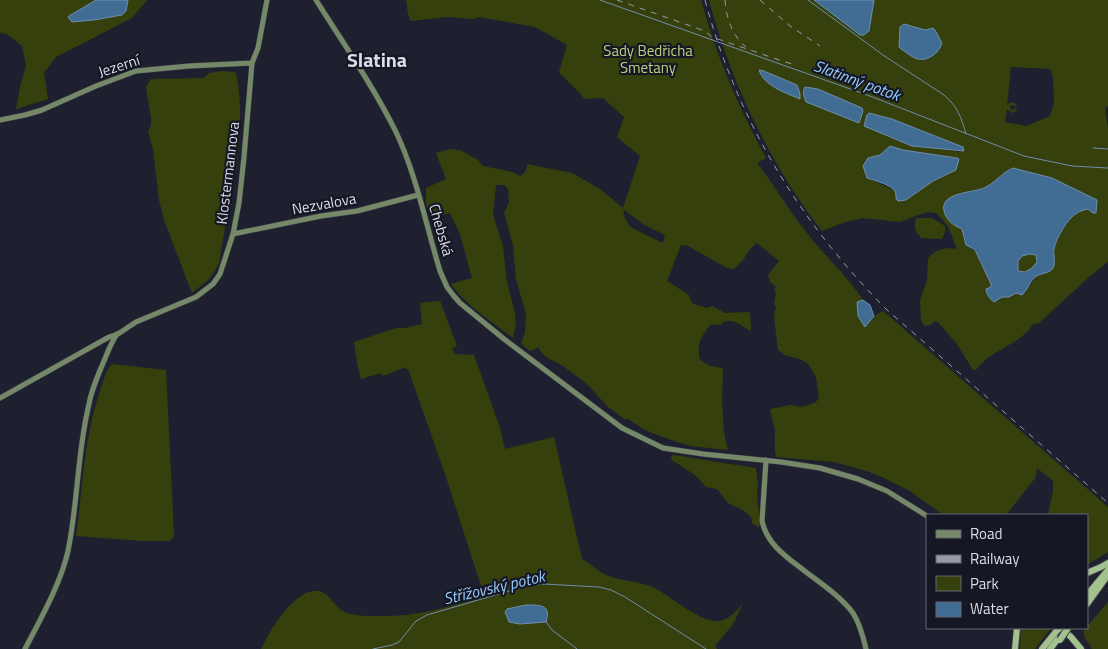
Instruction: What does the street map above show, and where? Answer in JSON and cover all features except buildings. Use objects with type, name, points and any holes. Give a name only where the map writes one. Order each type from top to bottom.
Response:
[{"type":"highway","points":[[1088,573],[1108,563]]},
{"type":"highway","points":[[1088,594],[1108,570]]},
{"type":"highway","points":[[1088,603],[1108,575]]},
{"type":"highway","points":[[1015,649],[1017,629]]},
{"type":"highway","points":[[1052,649],[1060,629]]},
{"type":"highway","points":[[1061,629],[1081,649]]},
{"type":"highway","points":[[1042,649],[1066,629]]},
{"type":"street","name":"Klostermannova","points":[[0,398],[109,337],[118,334],[136,322],[196,297],[216,280],[220,274],[233,234],[239,203],[252,63],[258,48],[267,0]]},
{"type":"street","name":"Chebská","points":[[316,0],[366,78],[392,124],[407,159],[440,270],[447,287],[460,303],[622,428],[663,448],[820,468],[858,479],[887,491],[926,515]]},
{"type":"street","name":"Jezerní","points":[[0,120],[42,110],[136,71],[252,63]]},
{"type":"street","name":"Nezvalova","points":[[233,234],[321,216],[357,211],[418,195]]},
{"type":"street","points":[[25,649],[61,573],[67,554],[82,440],[89,404],[105,358],[113,340],[118,334]]},
{"type":"street","points":[[766,460],[762,521],[767,536],[774,546],[786,557],[846,606],[860,625],[866,649]]},
{"type":"green space","points":[[0,0],[96,0],[69,16],[72,22],[116,16],[125,12],[128,0],[147,0],[132,18],[56,57],[44,73],[48,99],[16,109],[26,65],[22,46],[7,34],[0,33]]},
{"type":"green space","name":"Sady Bedřicha Smetany","points":[[406,0],[701,0],[729,81],[766,158],[757,163],[811,238],[863,300],[857,303],[858,316],[865,326],[874,316],[883,311],[1108,507],[1108,552],[1088,564],[1088,514],[1048,514],[1053,481],[1037,468],[1036,477],[1007,514],[942,514],[910,491],[870,472],[834,462],[776,457],[775,430],[770,410],[790,405],[802,407],[816,402],[819,398],[816,377],[808,364],[802,360],[785,355],[778,350],[774,317],[776,292],[774,290],[776,287],[770,282],[768,275],[779,261],[757,243],[734,269],[727,268],[688,246],[681,245],[667,281],[689,295],[692,303],[707,308],[712,306],[725,313],[750,312],[751,331],[731,321],[723,322],[721,325],[711,324],[699,345],[700,360],[710,366],[723,368],[723,420],[728,450],[691,446],[645,430],[628,419],[624,419],[608,407],[588,385],[563,366],[546,357],[539,347],[530,351],[521,344],[525,332],[526,314],[516,279],[513,245],[504,213],[509,202],[508,189],[504,185],[496,185],[493,215],[503,246],[507,282],[515,313],[516,324],[513,338],[488,320],[463,299],[451,284],[472,278],[460,234],[450,213],[431,218],[426,203],[426,188],[446,179],[436,153],[450,149],[460,150],[478,160],[483,166],[512,172],[520,176],[527,168],[527,164],[572,173],[600,189],[623,208],[640,156],[617,137],[624,117],[603,98],[585,99],[559,72],[567,45],[535,27],[479,17],[474,19],[448,17],[411,21]],"holes":[[[623,209],[643,224],[665,235],[663,243],[630,227]]]},
{"type":"green space","points":[[709,0],[814,0],[860,35],[864,35],[869,31],[874,0],[1108,0],[1108,106],[1105,109],[1108,128],[1108,262],[1039,323],[1033,324],[1021,337],[989,357],[976,370],[973,370],[957,344],[938,322],[935,321],[925,326],[921,319],[920,300],[927,280],[928,258],[941,249],[957,249],[948,226],[936,213],[927,212],[900,222],[863,218],[845,222],[822,231],[785,178],[769,150],[740,91]],"holes":[[[906,25],[918,29],[930,28],[935,30],[941,41],[938,51],[934,55],[922,60],[914,58],[899,48]],[[1011,67],[1051,69],[1054,104],[1050,116],[1026,126],[1005,122],[1007,109],[1012,113],[1017,109],[1012,110],[1010,108],[1012,105],[1017,107],[1015,103],[1012,102],[1007,105]],[[867,115],[916,128],[963,147],[960,152],[944,149],[864,126]],[[890,146],[903,150],[957,158],[956,170],[933,181],[907,200],[898,201],[894,190],[867,178],[868,158],[880,155]],[[1011,168],[1052,178],[1096,213],[1088,209],[1074,215],[1061,232],[1054,248],[1054,266],[1048,272],[1037,275],[1025,293],[1020,295],[1016,293],[1009,297],[991,300],[986,289],[992,287],[976,252],[966,243],[962,229],[948,218],[944,206],[951,197],[980,189],[992,183]]]},
{"type":"green space","points":[[223,71],[236,73],[240,98],[239,147],[236,171],[234,173],[219,263],[207,281],[192,293],[164,220],[159,200],[153,149],[148,132],[151,118],[146,87],[151,79],[204,78],[209,73]]},
{"type":"green space","points":[[916,218],[932,218],[945,226],[942,239],[921,238],[915,228]]},
{"type":"green space","points":[[1036,255],[1037,262],[1025,272],[1018,271],[1018,261],[1022,256]]},
{"type":"green space","points":[[440,301],[457,346],[452,349],[455,354],[474,355],[500,428],[505,449],[554,437],[582,559],[604,574],[650,586],[699,616],[714,621],[730,616],[743,604],[733,624],[715,646],[717,649],[261,649],[267,636],[288,607],[300,596],[313,591],[324,593],[342,611],[373,616],[404,615],[429,611],[478,597],[481,590],[483,592],[445,474],[408,369],[405,367],[383,376],[381,373],[361,379],[358,368],[354,342],[396,328],[422,324],[420,303]],"holes":[[[526,605],[547,611],[548,619],[539,623],[513,623],[510,608]]]},
{"type":"green space","points":[[112,364],[166,370],[174,536],[170,541],[76,536],[91,424],[104,378]]},
{"type":"green space","points":[[671,456],[756,468],[760,525],[758,527],[752,523],[751,517],[743,510],[728,503],[717,489],[706,487],[695,475],[672,460]]},
{"type":"green space","points":[[1108,602],[1108,649],[1092,649],[1084,633],[1085,629],[1088,629],[1088,625]]},
{"type":"green space","points":[[1021,629],[1050,629],[1035,649],[1020,649]]},
{"type":"water","points":[[96,0],[128,0],[126,11],[122,15],[72,22],[68,17],[69,16]]},
{"type":"water","points":[[814,0],[874,0],[869,31],[864,35],[860,35]]},
{"type":"water","points":[[904,24],[925,30],[933,28],[942,43],[938,51],[934,55],[920,59],[901,49],[899,47],[900,27]]},
{"type":"water","points":[[759,70],[797,85],[800,99],[770,85]]},
{"type":"water","points":[[805,87],[818,89],[862,108],[863,111],[859,123],[806,102],[803,93]]},
{"type":"water","points":[[869,113],[892,119],[963,147],[964,151],[912,146],[864,126]]},
{"type":"water","points":[[890,146],[903,150],[957,158],[959,159],[956,170],[933,181],[906,200],[898,201],[893,189],[867,178],[863,166],[868,158],[880,155]]},
{"type":"water","points":[[1013,168],[1052,178],[1097,200],[1096,213],[1088,209],[1081,211],[1066,224],[1055,244],[1054,264],[1051,270],[1035,277],[1022,295],[1016,293],[1009,297],[1002,297],[994,302],[987,293],[986,289],[991,287],[991,284],[976,252],[966,245],[962,229],[948,219],[944,207],[950,197],[984,188]],"holes":[[[1036,255],[1037,262],[1032,268],[1025,272],[1018,271],[1018,261],[1022,256]]]},
{"type":"water","points":[[863,300],[870,305],[874,316],[865,327],[858,316],[857,302]]},
{"type":"water","points":[[526,605],[540,606],[546,609],[546,622],[520,624],[509,622],[505,612],[507,609]]},
{"type":"waterway","name":"Slatinný potok","points":[[600,0],[870,96],[1024,156],[1072,166],[1108,168]]},
{"type":"waterway","points":[[808,0],[883,55],[944,95],[953,104],[966,134]]},
{"type":"waterway","points":[[1093,148],[1108,149]]},
{"type":"waterway","name":"Střížovský potok","points":[[373,649],[399,642],[416,621],[427,615],[526,586],[544,584],[599,587],[611,590],[706,649]]},
{"type":"waterway","points":[[546,622],[552,630],[577,649]]},
{"type":"railway","points":[[617,0],[705,31],[712,37],[797,65]]},
{"type":"railway","points":[[705,0],[718,44],[753,127],[775,167],[799,204],[826,240],[886,309],[1108,503]]},
{"type":"railway","points":[[725,0],[733,32],[746,47]]},
{"type":"railway","points":[[760,0],[790,26],[820,46]]},
{"type":"district","name":"Slatina","points":[[377,60]]}]
